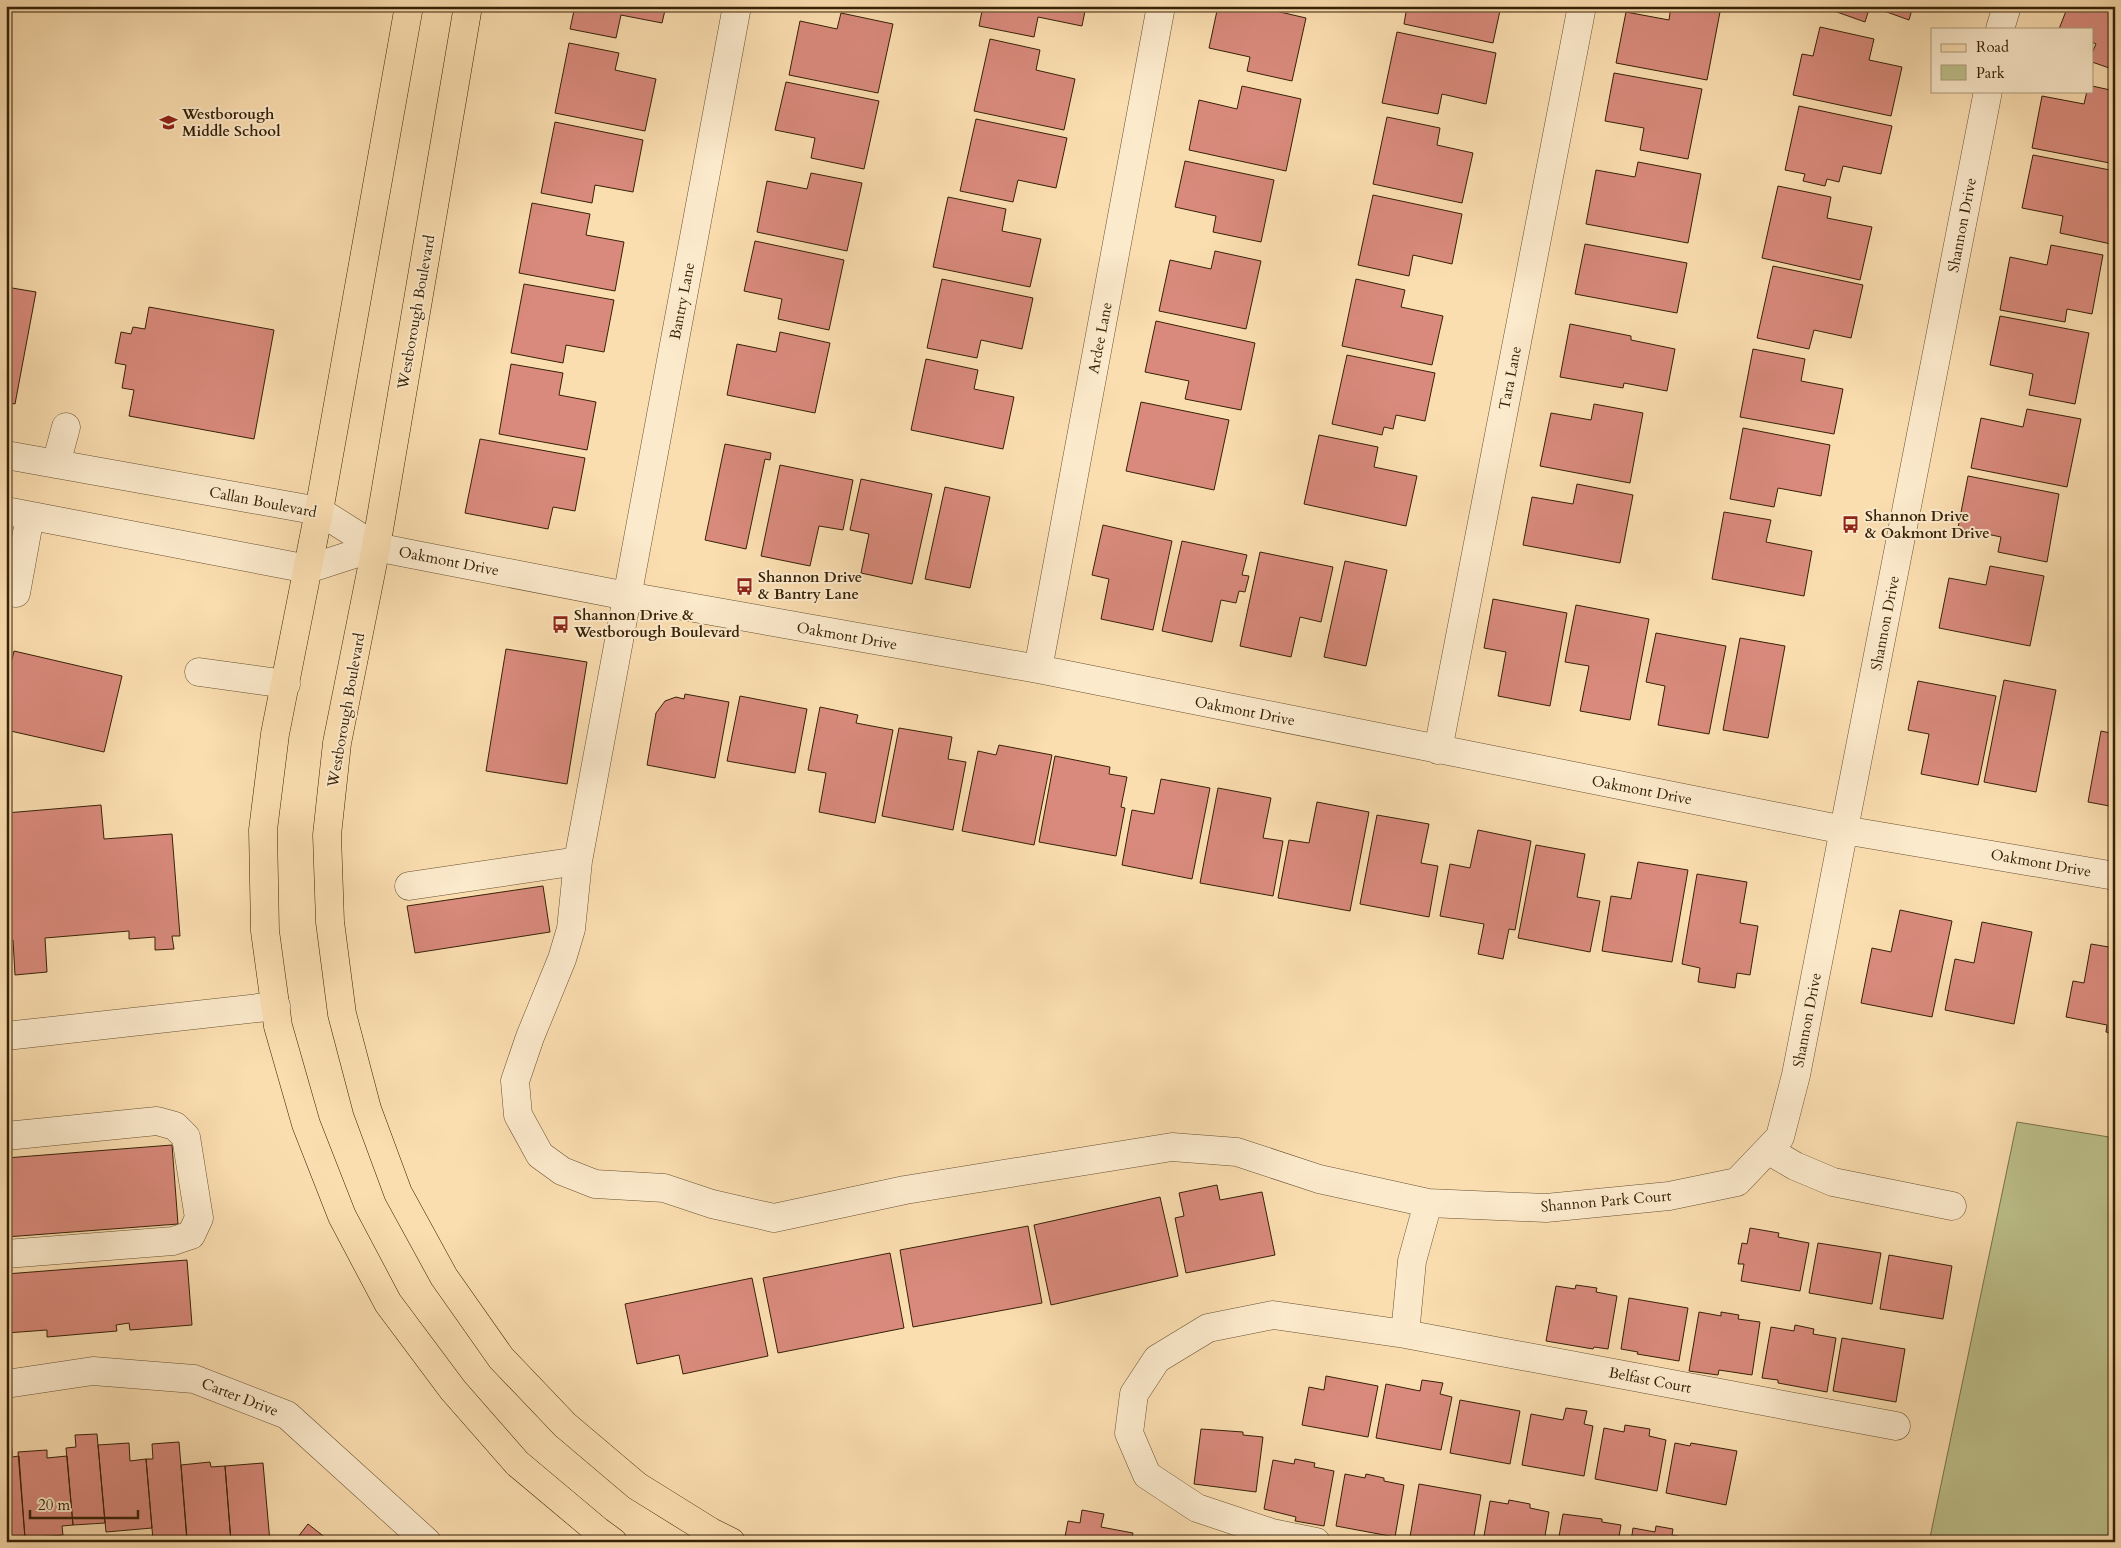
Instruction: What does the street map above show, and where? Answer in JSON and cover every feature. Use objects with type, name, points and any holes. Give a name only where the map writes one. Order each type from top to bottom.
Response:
[{"type":"main road","points":[[409,6],[319,511],[275,734],[263,830],[265,931],[278,1026],[306,1124],[342,1216],[388,1303],[453,1390],[518,1463],[613,1542]]},
{"type":"main road","name":"Westborough Boulevard","points":[[468,6],[376,547],[337,743],[327,836],[330,922],[342,1014],[366,1109],[398,1193],[444,1277],[501,1358],[565,1425],[637,1486],[711,1532],[731,1542]]},
{"type":"street","name":"Bantry Lane","points":[[664,1188],[595,1184],[562,1171],[540,1155],[518,1115],[515,1082],[530,1037],[562,959],[571,929],[578,861],[737,6]]},
{"type":"street","name":"Ardee Lane","points":[[1038,669],[1161,6]]},
{"type":"street","name":"Tara Lane","points":[[1438,750],[1582,6]]},
{"type":"street","points":[[2000,28],[2007,6]]},
{"type":"street","name":"Shannon Drive","points":[[1768,1150],[1780,1137],[1796,1075],[1988,92]]},
{"type":"street","points":[[56,464],[66,427]]},
{"type":"street","name":"Callan Boulevard","points":[[6,455],[319,511],[376,547]]},
{"type":"street","points":[[16,593],[18,513],[308,569],[376,547]]},
{"type":"street","name":"Oakmont Drive","points":[[376,547],[627,596],[1038,669],[1844,830],[2115,876]]},
{"type":"street","points":[[199,672],[286,684]]},
{"type":"street","points":[[409,886],[578,861]]},
{"type":"street","points":[[6,1036],[276,1006]]},
{"type":"street","points":[[6,1136],[157,1121],[175,1126],[186,1137],[199,1218],[192,1235],[173,1242],[6,1254]]},
{"type":"street","name":"Shannon Park Court","points":[[664,1188],[712,1204],[774,1218],[905,1190],[1172,1147],[1237,1152],[1319,1179],[1428,1203],[1546,1208],[1669,1196],[1737,1182],[1768,1150]]},
{"type":"street","points":[[1768,1150],[1795,1166],[1833,1182],[1952,1206]]},
{"type":"street","points":[[1316,1542],[1272,1533],[1197,1508],[1147,1475],[1129,1433],[1134,1394],[1157,1358],[1208,1328],[1273,1315],[1405,1334],[1412,1261],[1428,1203]]},
{"type":"street","name":"Belfast Court","points":[[1405,1334],[1896,1426]]},
{"type":"street","name":"Carter Drive","points":[[6,1384],[92,1371],[194,1379],[287,1415],[427,1542]]},
{"type":"green space","points":[[2017,1122],[2115,1138],[2115,1542],[1929,1542]]},
{"type":"building","points":[[575,6],[666,6],[662,23],[621,15],[616,38],[570,29]]},
{"type":"building","points":[[983,6],[1086,6],[1082,26],[1038,17],[1034,37],[979,26]]},
{"type":"building","points":[[1218,6],[1254,6],[1306,18],[1292,81],[1247,71],[1250,57],[1209,48]]},
{"type":"building","points":[[1407,6],[1501,6],[1493,43],[1404,24]]},
{"type":"building","points":[[1671,6],[1688,6],[1720,12],[1707,80],[1616,63],[1626,12],[1669,20]]},
{"type":"building","points":[[1820,6],[1870,6],[1865,22]]},
{"type":"building","points":[[1870,6],[1913,6],[1909,20]]},
{"type":"building","points":[[2068,6],[2115,6],[2115,70],[2094,63],[2094,48],[2096,44],[2094,43],[2094,28],[2059,28]]},
{"type":"building","points":[[841,13],[893,24],[878,93],[789,75],[800,21],[837,29]]},
{"type":"building","points":[[1820,27],[1874,39],[1869,60],[1902,67],[1891,116],[1793,95],[1802,54],[1813,56]]},
{"type":"building","points":[[1397,32],[1496,53],[1486,104],[1442,94],[1438,114],[1382,103]]},
{"type":"building","points":[[990,39],[1040,50],[1036,70],[1075,79],[1064,130],[974,111]]},
{"type":"building","points":[[569,43],[619,53],[615,70],[656,79],[645,131],[555,113]]},
{"type":"building","points":[[1614,73],[1702,89],[1688,159],[1640,150],[1644,128],[1605,121]]},
{"type":"building","points":[[786,82],[879,101],[864,169],[811,158],[815,138],[775,130]]},
{"type":"building","points":[[1242,86],[1301,99],[1286,171],[1189,150],[1199,100],[1237,109]]},
{"type":"building","points":[[2094,86],[2115,91],[2115,164],[2032,148],[2042,96],[2084,104],[2087,92],[2094,92]]},
{"type":"building","points":[[1799,106],[1892,126],[1881,174],[1843,166],[1839,182],[1827,179],[1825,186],[1803,181],[1805,174],[1785,170]]},
{"type":"building","points":[[1387,117],[1440,128],[1437,145],[1473,153],[1462,203],[1373,184]]},
{"type":"building","points":[[976,119],[1067,138],[1056,188],[1018,180],[1013,202],[960,191]]},
{"type":"building","points":[[555,122],[643,140],[633,192],[595,185],[592,203],[541,193]]},
{"type":"building","points":[[2033,155],[2115,171],[2115,226],[2111,244],[2060,233],[2063,216],[2022,208]]},
{"type":"building","points":[[1185,161],[1274,180],[1261,242],[1213,232],[1216,216],[1175,207]]},
{"type":"building","points":[[1638,162],[1701,174],[1688,243],[1586,224],[1596,170],[1635,177]]},
{"type":"building","points":[[811,173],[862,183],[847,251],[757,232],[767,181],[807,189]]},
{"type":"building","points":[[1778,186],[1831,197],[1827,218],[1872,227],[1860,280],[1762,258]]},
{"type":"building","points":[[1373,195],[1462,214],[1452,264],[1413,255],[1409,276],[1358,265]]},
{"type":"building","points":[[948,197],[1006,209],[1002,231],[1041,239],[1030,287],[933,267]]},
{"type":"building","points":[[532,203],[590,214],[586,235],[624,242],[615,291],[519,273]]},
{"type":"building","points":[[755,241],[844,260],[829,330],[778,319],[782,299],[744,291]]},
{"type":"building","points":[[1585,244],[1687,263],[1677,313],[1575,294]]},
{"type":"building","points":[[2051,245],[2103,255],[2092,314],[2067,309],[2065,322],[2000,310],[2010,257],[2047,265]]},
{"type":"building","points":[[1215,251],[1261,261],[1246,329],[1159,311],[1170,260],[1211,269]]},
{"type":"building","points":[[1773,266],[1863,285],[1851,338],[1814,330],[1809,349],[1757,338]]},
{"type":"building","points":[[942,279],[1033,298],[1022,349],[981,340],[977,358],[927,348]]},
{"type":"building","points":[[1356,279],[1405,290],[1401,307],[1443,316],[1432,365],[1342,346]]},
{"type":"building","points":[[524,284],[614,300],[604,352],[566,345],[563,363],[511,353]]},
{"type":"building","points":[[6,287],[36,292],[15,404],[6,402]]},
{"type":"building","points":[[149,307],[274,330],[254,439],[129,416],[134,390],[122,388],[126,365],[115,363],[121,332],[131,334],[133,327],[145,329]]},
{"type":"building","points":[[2000,316],[2089,333],[2075,404],[2029,395],[2033,374],[1990,365]]},
{"type":"building","points":[[1156,321],[1255,343],[1241,410],[1185,399],[1189,381],[1145,372]]},
{"type":"building","points":[[1570,324],[1631,336],[1631,340],[1675,349],[1667,391],[1624,383],[1623,388],[1560,377]]},
{"type":"building","points":[[780,332],[830,343],[815,413],[727,395],[737,344],[776,352]]},
{"type":"building","points":[[1753,349],[1805,359],[1801,381],[1843,389],[1834,434],[1740,417]]},
{"type":"building","points":[[1347,355],[1435,373],[1425,421],[1396,415],[1393,429],[1384,427],[1382,435],[1332,424]]},
{"type":"building","points":[[926,359],[978,370],[974,389],[1014,397],[1003,449],[911,430]]},
{"type":"building","points":[[511,364],[563,373],[559,395],[596,402],[587,450],[499,434]]},
{"type":"building","points":[[1141,402],[1229,420],[1214,490],[1126,471]]},
{"type":"building","points":[[1594,404],[1643,413],[1630,483],[1540,466],[1551,413],[1591,420]]},
{"type":"building","points":[[2027,409],[2081,419],[2067,487],[1971,468],[1981,418],[2023,427]]},
{"type":"building","points":[[1743,428],[1830,445],[1821,496],[1778,488],[1774,507],[1730,499]]},
{"type":"building","points":[[1319,435],[1378,447],[1374,467],[1417,476],[1406,526],[1304,504]]},
{"type":"building","points":[[480,439],[585,458],[575,511],[553,507],[548,529],[465,513]]},
{"type":"building","points":[[725,444],[771,453],[770,460],[765,459],[746,549],[705,540]]},
{"type":"building","points":[[780,465],[853,480],[843,530],[819,526],[810,566],[761,556]]},
{"type":"building","points":[[1968,476],[2059,494],[2047,562],[1998,552],[2001,537],[1958,528]]},
{"type":"building","points":[[861,479],[932,494],[912,584],[861,573],[869,534],[850,530]]},
{"type":"building","points":[[1577,484],[1633,495],[1620,563],[1523,545],[1532,497],[1573,504]]},
{"type":"building","points":[[945,487],[990,497],[970,588],[925,579]]},
{"type":"building","points":[[1724,512],[1771,520],[1766,542],[1812,551],[1804,596],[1712,579]]},
{"type":"building","points":[[1103,525],[1172,541],[1153,630],[1101,619],[1109,579],[1092,575]]},
{"type":"building","points":[[1182,541],[1247,555],[1242,575],[1249,576],[1245,592],[1239,591],[1236,603],[1221,600],[1212,642],[1162,631]]},
{"type":"building","points":[[1260,552],[1333,567],[1321,622],[1300,617],[1291,657],[1240,646]]},
{"type":"building","points":[[1345,561],[1387,570],[1366,666],[1324,657]]},
{"type":"building","points":[[1990,566],[2044,576],[2030,646],[1939,628],[1949,578],[1986,585]]},
{"type":"building","points":[[1493,599],[1567,613],[1550,706],[1498,696],[1506,652],[1484,648]]},
{"type":"building","points":[[1576,605],[1649,619],[1630,720],[1580,711],[1589,666],[1565,662]]},
{"type":"building","points":[[1656,633],[1726,646],[1709,734],[1658,725],[1665,686],[1646,682]]},
{"type":"building","points":[[1740,638],[1785,646],[1768,738],[1723,730]]},
{"type":"building","points":[[506,649],[587,662],[567,784],[486,771]]},
{"type":"building","points":[[14,651],[122,676],[104,752],[6,730],[6,685]]},
{"type":"building","points":[[2004,680],[2056,690],[2036,792],[1984,782]]},
{"type":"building","points":[[1918,681],[1996,696],[1978,785],[1921,774],[1929,734],[1908,730]]},
{"type":"building","points":[[685,694],[729,702],[715,778],[647,765],[656,713],[665,701],[676,697],[684,699]]},
{"type":"building","points":[[740,696],[807,709],[795,773],[727,761]]},
{"type":"building","points":[[820,707],[858,715],[856,723],[893,730],[875,823],[819,812],[826,773],[808,770]]},
{"type":"building","points":[[899,728],[952,737],[948,759],[966,762],[953,830],[882,816]]},
{"type":"building","points":[[2101,731],[2115,734],[2115,807],[2088,802]]},
{"type":"building","points":[[999,745],[1052,755],[1034,845],[962,831],[978,751],[996,755]]},
{"type":"building","points":[[1055,756],[1110,767],[1109,774],[1127,777],[1121,807],[1125,808],[1116,856],[1039,842]]},
{"type":"building","points":[[1161,779],[1210,788],[1192,879],[1122,865],[1132,810],[1154,814]]},
{"type":"building","points":[[1218,788],[1271,798],[1263,838],[1283,841],[1273,896],[1200,883]]},
{"type":"building","points":[[1317,802],[1369,812],[1350,911],[1278,898],[1289,840],[1309,843]]},
{"type":"building","points":[[101,805],[104,839],[172,834],[180,936],[172,936],[174,949],[155,950],[155,937],[129,939],[129,931],[45,938],[47,972],[15,975],[13,940],[6,941],[6,813]]},
{"type":"building","points":[[1377,815],[1429,824],[1421,863],[1438,866],[1429,917],[1360,904]]},
{"type":"building","points":[[1478,830],[1531,841],[1515,930],[1509,929],[1503,959],[1478,954],[1484,924],[1440,916],[1450,864],[1470,868]]},
{"type":"building","points":[[1536,845],[1585,854],[1577,897],[1600,901],[1590,952],[1518,938]]},
{"type":"building","points":[[1638,862],[1688,870],[1672,962],[1602,951],[1611,896],[1631,899]]},
{"type":"building","points":[[1697,874],[1747,882],[1740,923],[1758,926],[1750,975],[1737,973],[1735,988],[1698,982],[1700,968],[1682,964]]},
{"type":"building","points":[[543,886],[550,932],[415,953],[407,906]]},
{"type":"building","points":[[1900,910],[1952,921],[1932,1017],[1861,1003],[1872,948],[1891,952]]},
{"type":"building","points":[[1982,922],[2032,932],[2014,1024],[1945,1010],[1955,959],[1974,963]]},
{"type":"building","points":[[2091,944],[2115,948],[2115,1034],[2106,1032],[2107,1025],[2066,1017],[2073,981],[2084,983]]},
{"type":"building","points":[[172,1145],[178,1224],[6,1237],[6,1158]]},
{"type":"building","points":[[1217,1185],[1220,1200],[1262,1192],[1275,1255],[1186,1273],[1175,1218],[1184,1216],[1179,1193]]},
{"type":"building","points":[[1160,1197],[1178,1276],[1051,1305],[1034,1225]]},
{"type":"building","points":[[1028,1226],[1042,1303],[913,1327],[900,1250]]},
{"type":"building","points":[[1750,1228],[1779,1233],[1778,1237],[1809,1243],[1800,1291],[1741,1281],[1744,1264],[1738,1264],[1742,1243],[1747,1244]]},
{"type":"building","points":[[1818,1243],[1881,1253],[1872,1304],[1809,1293]]},
{"type":"building","points":[[890,1253],[904,1328],[778,1353],[763,1278]]},
{"type":"building","points":[[1889,1255],[1952,1266],[1943,1319],[1880,1309]]},
{"type":"building","points":[[187,1260],[192,1325],[130,1330],[129,1323],[116,1325],[117,1331],[47,1337],[47,1330],[6,1333],[6,1274]]},
{"type":"building","points":[[752,1278],[768,1356],[683,1374],[679,1355],[637,1364],[625,1304]]},
{"type":"building","points":[[1576,1285],[1597,1288],[1596,1292],[1617,1296],[1608,1349],[1594,1347],[1593,1349],[1546,1341],[1556,1286],[1575,1289]]},
{"type":"building","points":[[1629,1298],[1688,1308],[1679,1361],[1637,1354],[1638,1352],[1621,1349]]},
{"type":"building","points":[[1699,1312],[1721,1316],[1721,1312],[1739,1315],[1738,1319],[1760,1322],[1752,1375],[1719,1370],[1718,1375],[1689,1371]]},
{"type":"building","points":[[1795,1325],[1814,1329],[1813,1334],[1836,1338],[1827,1392],[1778,1383],[1778,1380],[1762,1378],[1771,1327],[1794,1331]]},
{"type":"building","points":[[1842,1338],[1905,1349],[1896,1402],[1833,1391]]},
{"type":"building","points":[[1326,1376],[1378,1386],[1368,1437],[1302,1425],[1309,1387],[1324,1390]]},
{"type":"building","points":[[1422,1380],[1443,1383],[1440,1394],[1452,1397],[1441,1450],[1376,1438],[1386,1384],[1420,1391]]},
{"type":"building","points":[[1460,1400],[1520,1411],[1510,1464],[1450,1453]]},
{"type":"building","points":[[1566,1408],[1587,1411],[1584,1424],[1593,1426],[1584,1476],[1522,1465],[1531,1414],[1563,1420]]},
{"type":"building","points":[[1625,1425],[1650,1429],[1649,1436],[1666,1440],[1657,1491],[1595,1479],[1604,1428],[1624,1432]]},
{"type":"building","points":[[1201,1429],[1243,1432],[1243,1435],[1263,1437],[1256,1492],[1194,1484]]},
{"type":"building","points":[[97,1434],[105,1523],[73,1525],[66,1448],[76,1447],[75,1435]]},
{"type":"building","points":[[179,1442],[187,1538],[153,1540],[146,1459],[153,1459],[152,1444]]},
{"type":"building","points":[[129,1443],[130,1461],[146,1459],[152,1528],[106,1532],[98,1445]]},
{"type":"building","points":[[1675,1443],[1690,1446],[1691,1443],[1737,1451],[1726,1505],[1666,1493]]},
{"type":"building","points":[[6,1449],[12,1449],[12,1457],[19,1456],[25,1538],[6,1540]]},
{"type":"building","points":[[47,1450],[47,1458],[67,1456],[73,1525],[62,1526],[63,1535],[25,1538],[18,1452]]},
{"type":"building","points":[[1295,1459],[1315,1463],[1314,1467],[1334,1471],[1324,1526],[1295,1521],[1296,1517],[1264,1509],[1273,1460],[1294,1464]]},
{"type":"building","points":[[210,1462],[211,1467],[225,1466],[231,1542],[187,1542],[181,1465]]},
{"type":"building","points":[[263,1463],[270,1542],[231,1542],[225,1466]]},
{"type":"building","points":[[1345,1474],[1365,1478],[1366,1474],[1384,1478],[1384,1481],[1404,1485],[1395,1537],[1336,1526]]},
{"type":"building","points":[[1419,1484],[1481,1495],[1473,1542],[1423,1542],[1424,1539],[1410,1537]]},
{"type":"building","points":[[1509,1500],[1530,1504],[1530,1508],[1549,1512],[1544,1542],[1483,1542],[1490,1501],[1508,1504]]},
{"type":"building","points":[[1082,1510],[1104,1514],[1101,1527],[1133,1533],[1131,1542],[1064,1542],[1068,1521],[1080,1523]]},
{"type":"building","points":[[1563,1514],[1602,1519],[1602,1522],[1621,1525],[1618,1542],[1558,1542]]},
{"type":"building","points":[[308,1524],[331,1542],[294,1542]]},
{"type":"building","points":[[1656,1526],[1673,1529],[1672,1535],[1694,1539],[1693,1542],[1631,1542],[1633,1528],[1655,1532]]},
{"type":"place","name":"Westborough Middle School","points":[[168,123]]},
{"type":"place","name":"Shannon Drive & Oakmont Drive","points":[[1851,525]]},
{"type":"place","name":"Shannon Drive & Bantry Lane","points":[[744,586]]},
{"type":"place","name":"Shannon Drive & Westborough Boulevard","points":[[560,624]]}]
